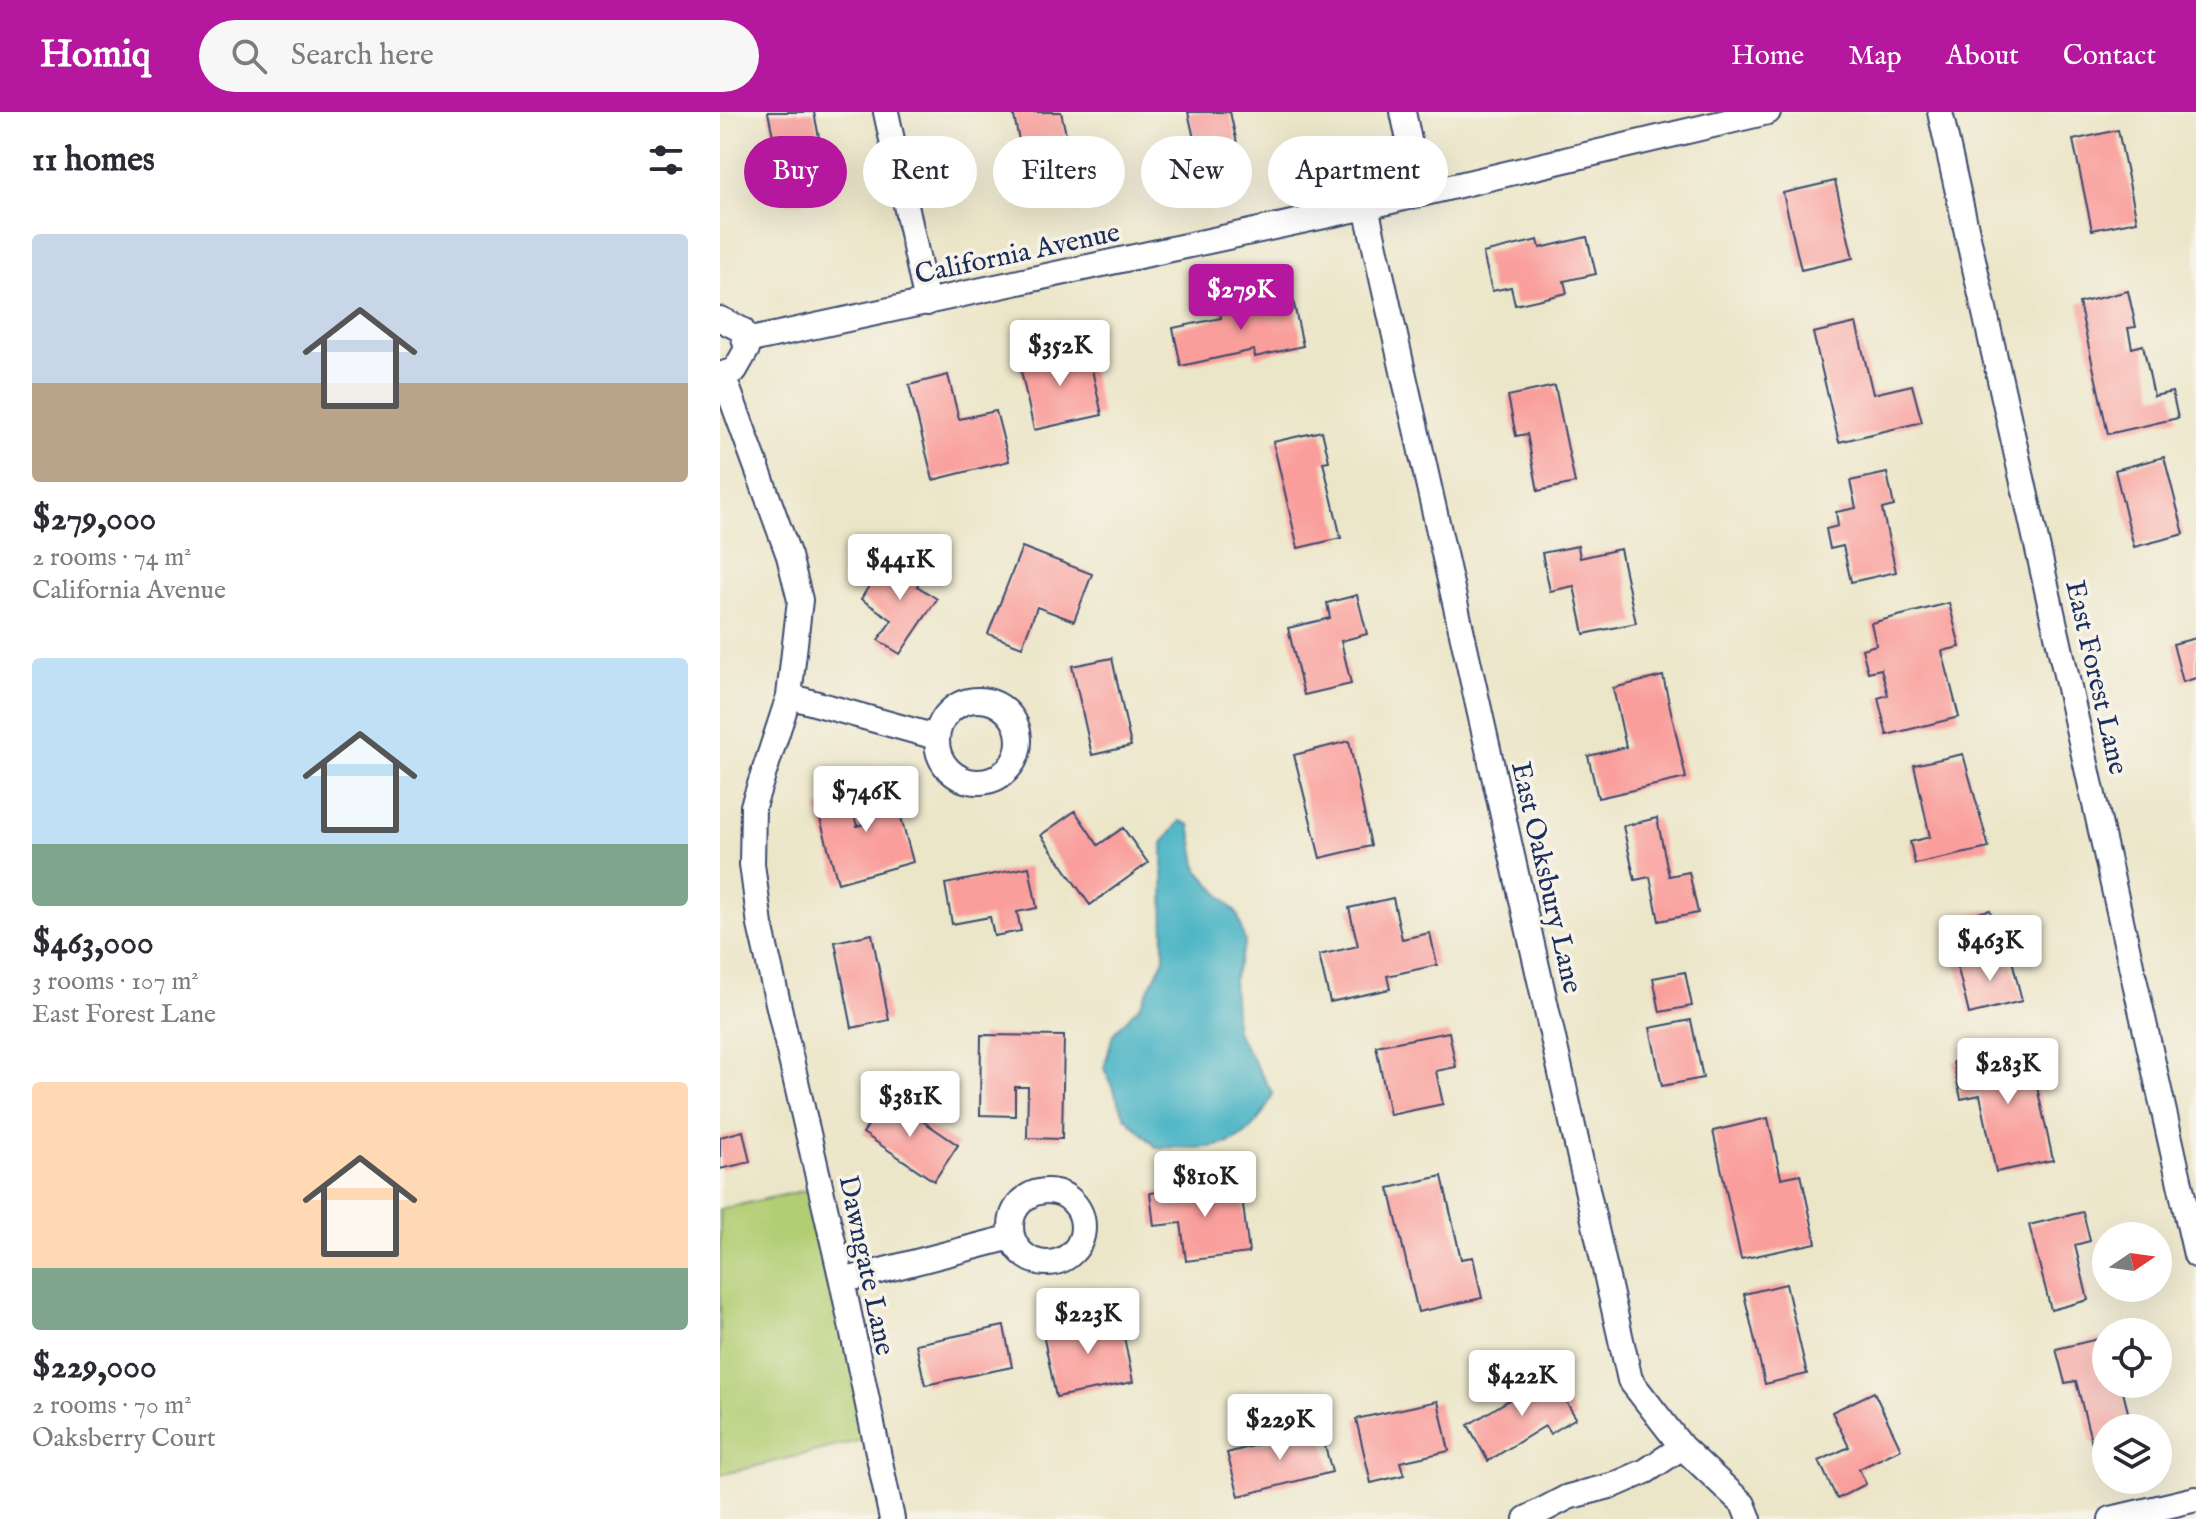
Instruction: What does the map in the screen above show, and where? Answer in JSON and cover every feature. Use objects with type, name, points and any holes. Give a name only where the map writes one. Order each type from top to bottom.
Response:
[{"type":"street","points":[[886,112],[927,303]]},
{"type":"street","points":[[1403,112],[1408,136]]},
{"type":"street","name":"California Avenue","points":[[1448,186],[1768,112]]},
{"type":"street","name":"East Forest Lane","points":[[1940,112],[2196,1255]]},
{"type":"street","name":"California Avenue","points":[[746,341],[1361,208]]},
{"type":"street","name":"East Oaksbury Lane","points":[[1366,208],[1630,1380],[1682,1447],[1743,1504],[1749,1519]]},
{"type":"street","points":[[720,319],[734,324],[746,341],[742,363],[722,375]]},
{"type":"street","name":"Dawngate Lane","points":[[722,375],[789,556],[800,600],[789,696],[753,806],[752,864],[760,925],[842,1281],[892,1519]]},
{"type":"street","points":[[789,696],[936,737]]},
{"type":"street","points":[[842,1281],[1012,1237]]},
{"type":"street","points":[[1526,1519],[1568,1497],[1614,1485],[1646,1471],[1682,1447]]},
{"type":"street","points":[[2111,1519],[2196,1499]]},
{"type":"green space","points":[[821,1187],[874,1437],[720,1475],[720,1209]]},
{"type":"water","points":[[1180,821],[1190,825],[1198,870],[1238,915],[1245,943],[1233,980],[1236,1031],[1273,1094],[1251,1128],[1239,1138],[1212,1147],[1156,1147],[1125,1117],[1104,1068],[1113,1034],[1141,1004],[1164,959],[1163,843]]},
{"type":"building","points":[[768,112],[814,112],[819,136],[773,136]]},
{"type":"building","points":[[1013,112],[1061,112],[1066,136],[1018,136]]},
{"type":"building","points":[[1188,112],[1230,112],[1235,136],[1193,136]]},
{"type":"building","points":[[2118,130],[2137,221],[2092,230],[2073,140]]},
{"type":"building","points":[[1835,181],[1853,258],[1801,270],[1783,193]]},
{"type":"building","points":[[1587,237],[1596,274],[1564,281],[1567,293],[1515,305],[1511,287],[1492,291],[1483,253],[1538,240],[1540,248]]},
{"type":"building","points":[[2128,291],[2136,327],[2128,328],[2132,348],[2143,345],[2154,396],[2172,392],[2178,418],[2108,434],[2079,303]]},
{"type":"building","points":[[1292,295],[1303,346],[1255,357],[1254,350],[1181,366],[1173,328],[1221,318],[1220,311]]},
{"type":"building","points":[[1856,323],[1873,394],[1912,385],[1922,422],[1839,442],[1813,333]]},
{"type":"building","points":[[1087,347],[1102,415],[1034,430],[1019,362]]},
{"type":"building","points":[[948,375],[959,419],[996,411],[1009,461],[933,480],[909,385]]},
{"type":"building","points":[[1555,386],[1575,483],[1538,491],[1527,434],[1516,436],[1508,396]]},
{"type":"building","points":[[1322,431],[1329,461],[1323,462],[1341,538],[1298,548],[1273,442]]},
{"type":"building","points":[[2164,457],[2184,534],[2134,547],[2115,470]]},
{"type":"building","points":[[1887,473],[1894,506],[1882,509],[1896,572],[1851,582],[1843,546],[1830,549],[1826,529],[1838,526],[1836,512],[1856,508],[1850,481]]},
{"type":"building","points":[[1578,546],[1580,558],[1620,549],[1636,623],[1584,634],[1574,586],[1550,591],[1542,553]]},
{"type":"building","points":[[1022,547],[1092,574],[1074,621],[1037,607],[1022,647],[988,634]]},
{"type":"building","points":[[904,557],[926,572],[917,586],[937,599],[900,654],[878,640],[892,620],[861,599],[882,565],[894,573]]},
{"type":"building","points":[[1357,595],[1367,634],[1341,641],[1351,684],[1304,695],[1288,628],[1330,618],[1327,603]]},
{"type":"building","points":[[1949,603],[1960,647],[1942,651],[1959,717],[1887,735],[1878,698],[1888,695],[1881,669],[1868,672],[1862,649],[1876,645],[1871,623]]},
{"type":"building","points":[[2196,638],[2196,678],[2183,682],[2173,644]]},
{"type":"building","points":[[1112,658],[1131,746],[1092,755],[1072,666]]},
{"type":"building","points":[[1663,676],[1686,778],[1598,798],[1588,756],[1626,747],[1613,688]]},
{"type":"building","points":[[1349,741],[1371,846],[1320,858],[1294,755]]},
{"type":"building","points":[[1963,754],[1989,848],[1915,864],[1910,842],[1930,837],[1914,765]]},
{"type":"building","points":[[890,776],[913,862],[838,883],[817,808],[849,799],[857,826],[871,822],[861,784]]},
{"type":"building","points":[[1075,811],[1098,845],[1123,828],[1148,863],[1090,905],[1041,835]]},
{"type":"building","points":[[1657,818],[1669,876],[1689,872],[1698,913],[1659,921],[1650,877],[1635,880],[1623,826]]},
{"type":"building","points":[[1029,867],[1037,908],[1017,912],[1021,931],[994,936],[990,917],[952,924],[945,884]]},
{"type":"building","points":[[1393,898],[1402,939],[1430,933],[1437,965],[1387,976],[1390,989],[1330,1002],[1319,955],[1358,946],[1349,908]]},
{"type":"building","points":[[1990,910],[2000,947],[1958,957],[1949,920]]},
{"type":"building","points":[[872,934],[889,1020],[852,1028],[835,942]]},
{"type":"building","points":[[2010,952],[2022,1001],[1969,1014],[1957,965]]},
{"type":"building","points":[[1685,972],[1692,1006],[1660,1012],[1653,978]]},
{"type":"building","points":[[1691,1020],[1703,1078],[1662,1086],[1650,1028]]},
{"type":"building","points":[[1449,1032],[1456,1067],[1436,1071],[1443,1104],[1390,1115],[1376,1046]]},
{"type":"building","points":[[981,1035],[1064,1036],[1062,1139],[1027,1138],[1028,1087],[1015,1087],[1015,1116],[980,1115]]},
{"type":"building","points":[[2028,1046],[2053,1160],[1996,1172],[1980,1095],[1961,1099],[1953,1062]]},
{"type":"building","points":[[887,1097],[958,1145],[934,1181],[863,1133]]},
{"type":"building","points":[[1768,1118],[1781,1178],[1801,1174],[1816,1243],[1741,1259],[1713,1131]]},
{"type":"building","points":[[743,1131],[750,1162],[720,1169],[720,1137]]},
{"type":"building","points":[[1442,1176],[1461,1259],[1473,1257],[1482,1298],[1418,1312],[1389,1188]]},
{"type":"building","points":[[1240,1181],[1249,1253],[1186,1261],[1181,1223],[1154,1226],[1150,1193]]},
{"type":"building","points":[[2083,1212],[2090,1241],[2075,1245],[2088,1300],[2051,1310],[2029,1225]]},
{"type":"building","points":[[1786,1284],[1807,1374],[1765,1384],[1744,1294]]},
{"type":"building","points":[[1119,1312],[1133,1382],[1056,1397],[1042,1329],[1077,1322],[1080,1341],[1091,1339],[1087,1318]]},
{"type":"building","points":[[1004,1326],[1012,1367],[925,1385],[916,1344]]},
{"type":"building","points":[[2092,1340],[2092,1398],[2124,1398],[2128,1414],[2092,1414],[2092,1444],[2076,1381],[2065,1383],[2056,1349]]},
{"type":"building","points":[[1550,1375],[1576,1418],[1550,1434],[1545,1426],[1488,1461],[1468,1425]]},
{"type":"building","points":[[1874,1392],[1901,1449],[1859,1469],[1866,1484],[1837,1499],[1819,1461],[1849,1447],[1832,1412]]},
{"type":"building","points":[[1438,1401],[1449,1451],[1400,1462],[1404,1475],[1371,1483],[1356,1419]]},
{"type":"building","points":[[1320,1428],[1332,1472],[1239,1496],[1227,1453]]}]
